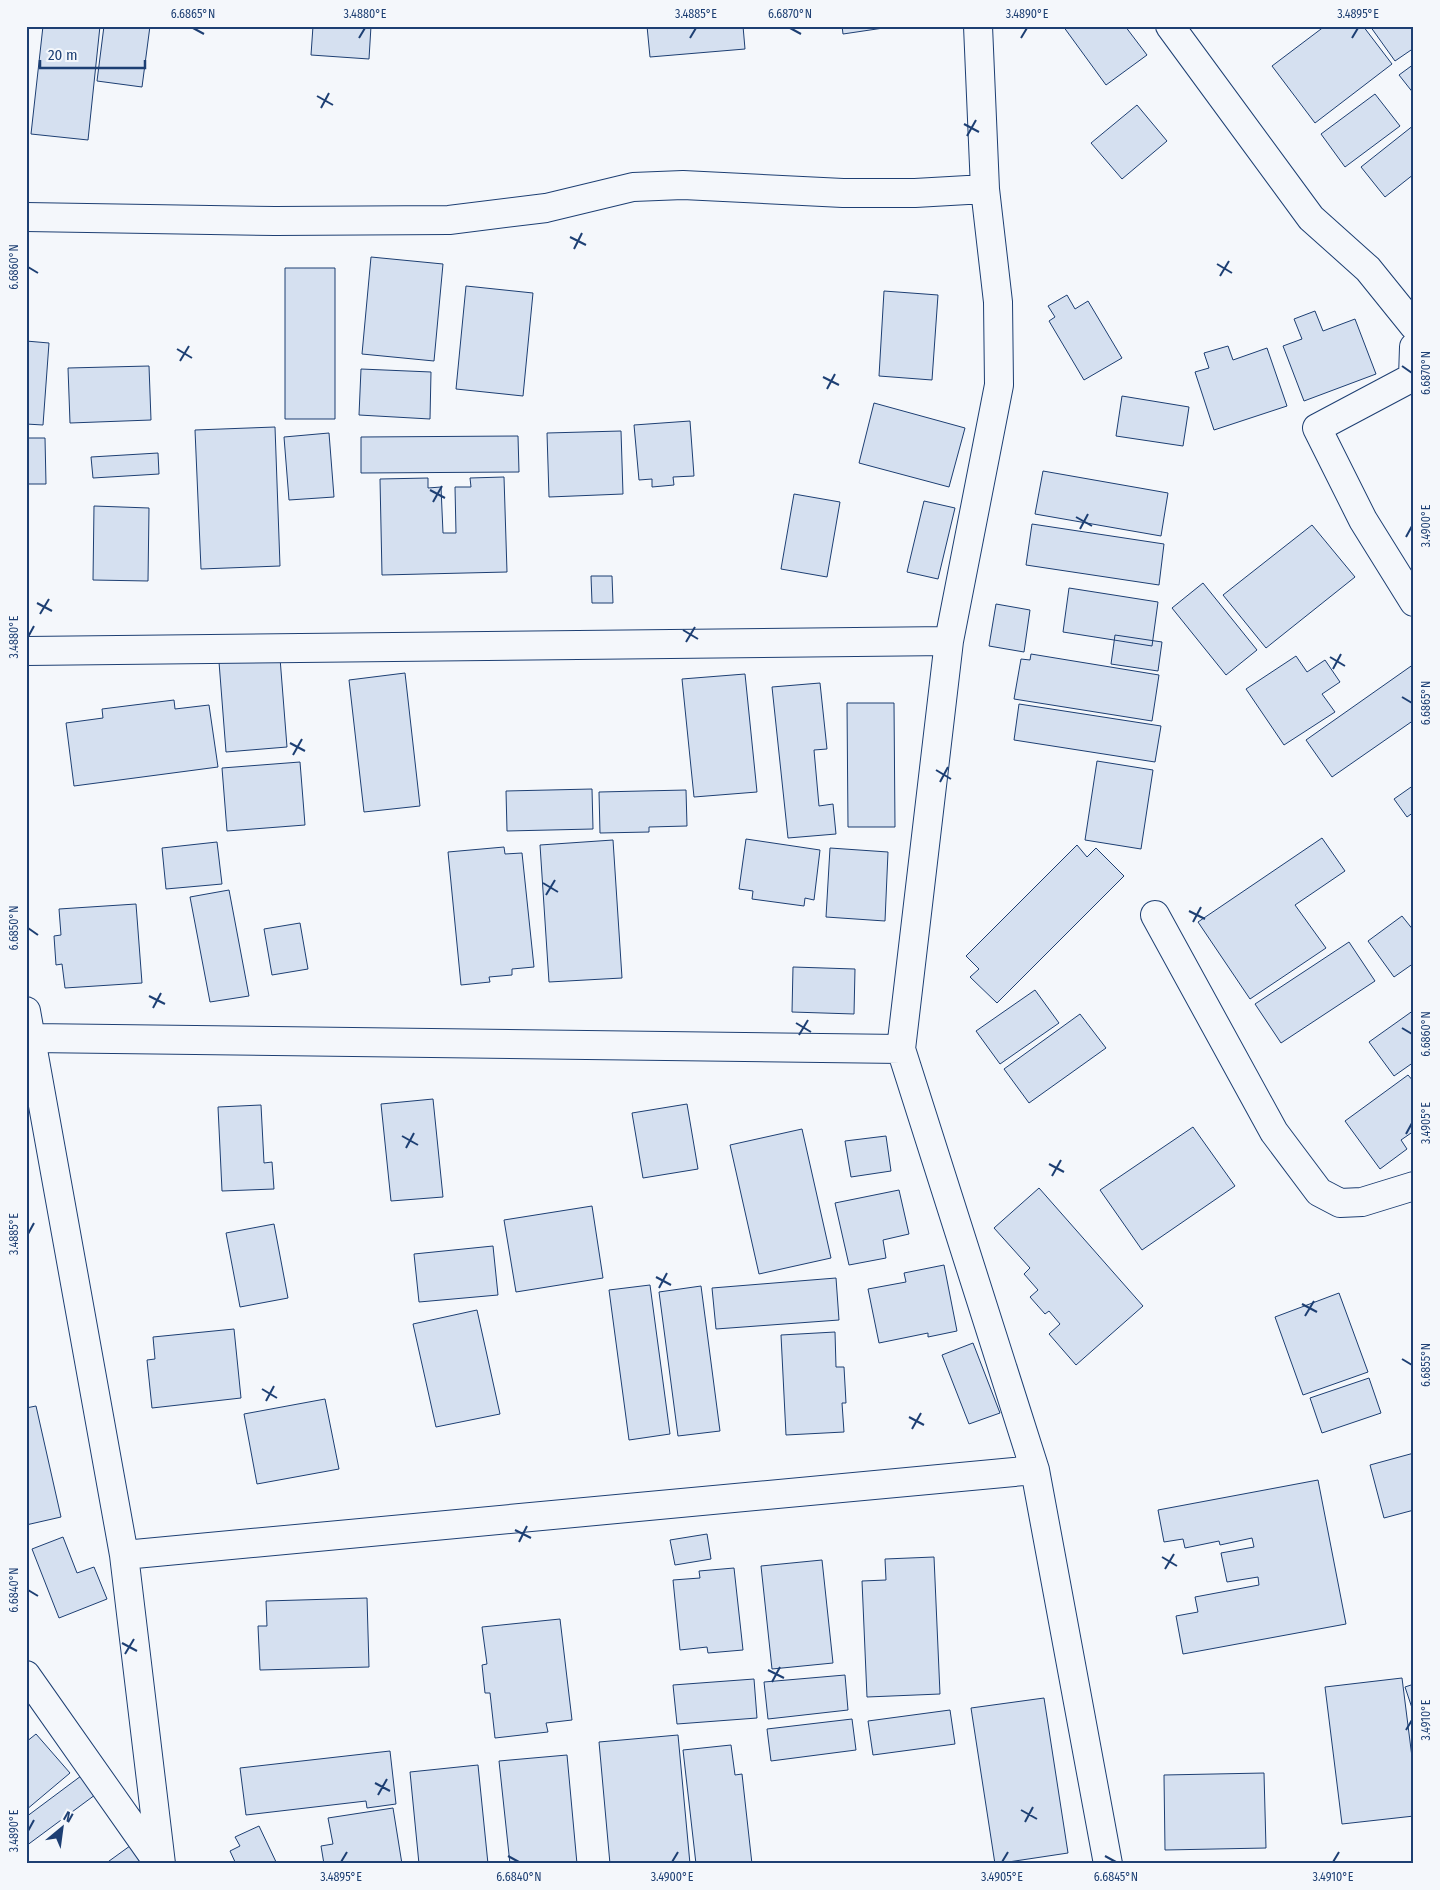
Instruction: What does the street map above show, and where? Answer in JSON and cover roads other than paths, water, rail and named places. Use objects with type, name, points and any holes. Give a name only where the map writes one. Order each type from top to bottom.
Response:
[{"type":"street","points":[[978,26],[985,189],[998,302],[998,385],[949,641],[901,1049],[1035,1470],[1108,1864]]},
{"type":"street","points":[[1170,26],[1310,218],[1368,269],[1414,326]]},
{"type":"street","points":[[26,217],[275,221],[449,220],[546,208],[633,187],[683,185],[852,193],[916,193],[985,189]]},
{"type":"street","points":[[1414,347],[1413,377],[1317,428],[1363,520],[1414,602]]},
{"type":"street","points":[[26,651],[949,641]]},
{"type":"street","points":[[1155,915],[1274,1132],[1319,1192],[1340,1203],[1362,1202],[1414,1186]]},
{"type":"street","points":[[26,1011],[124,1555],[160,1864]]},
{"type":"street","points":[[32,1038],[901,1049]]},
{"type":"street","points":[[124,1555],[1035,1470]]},
{"type":"street","points":[[26,1675],[160,1864]]}]
